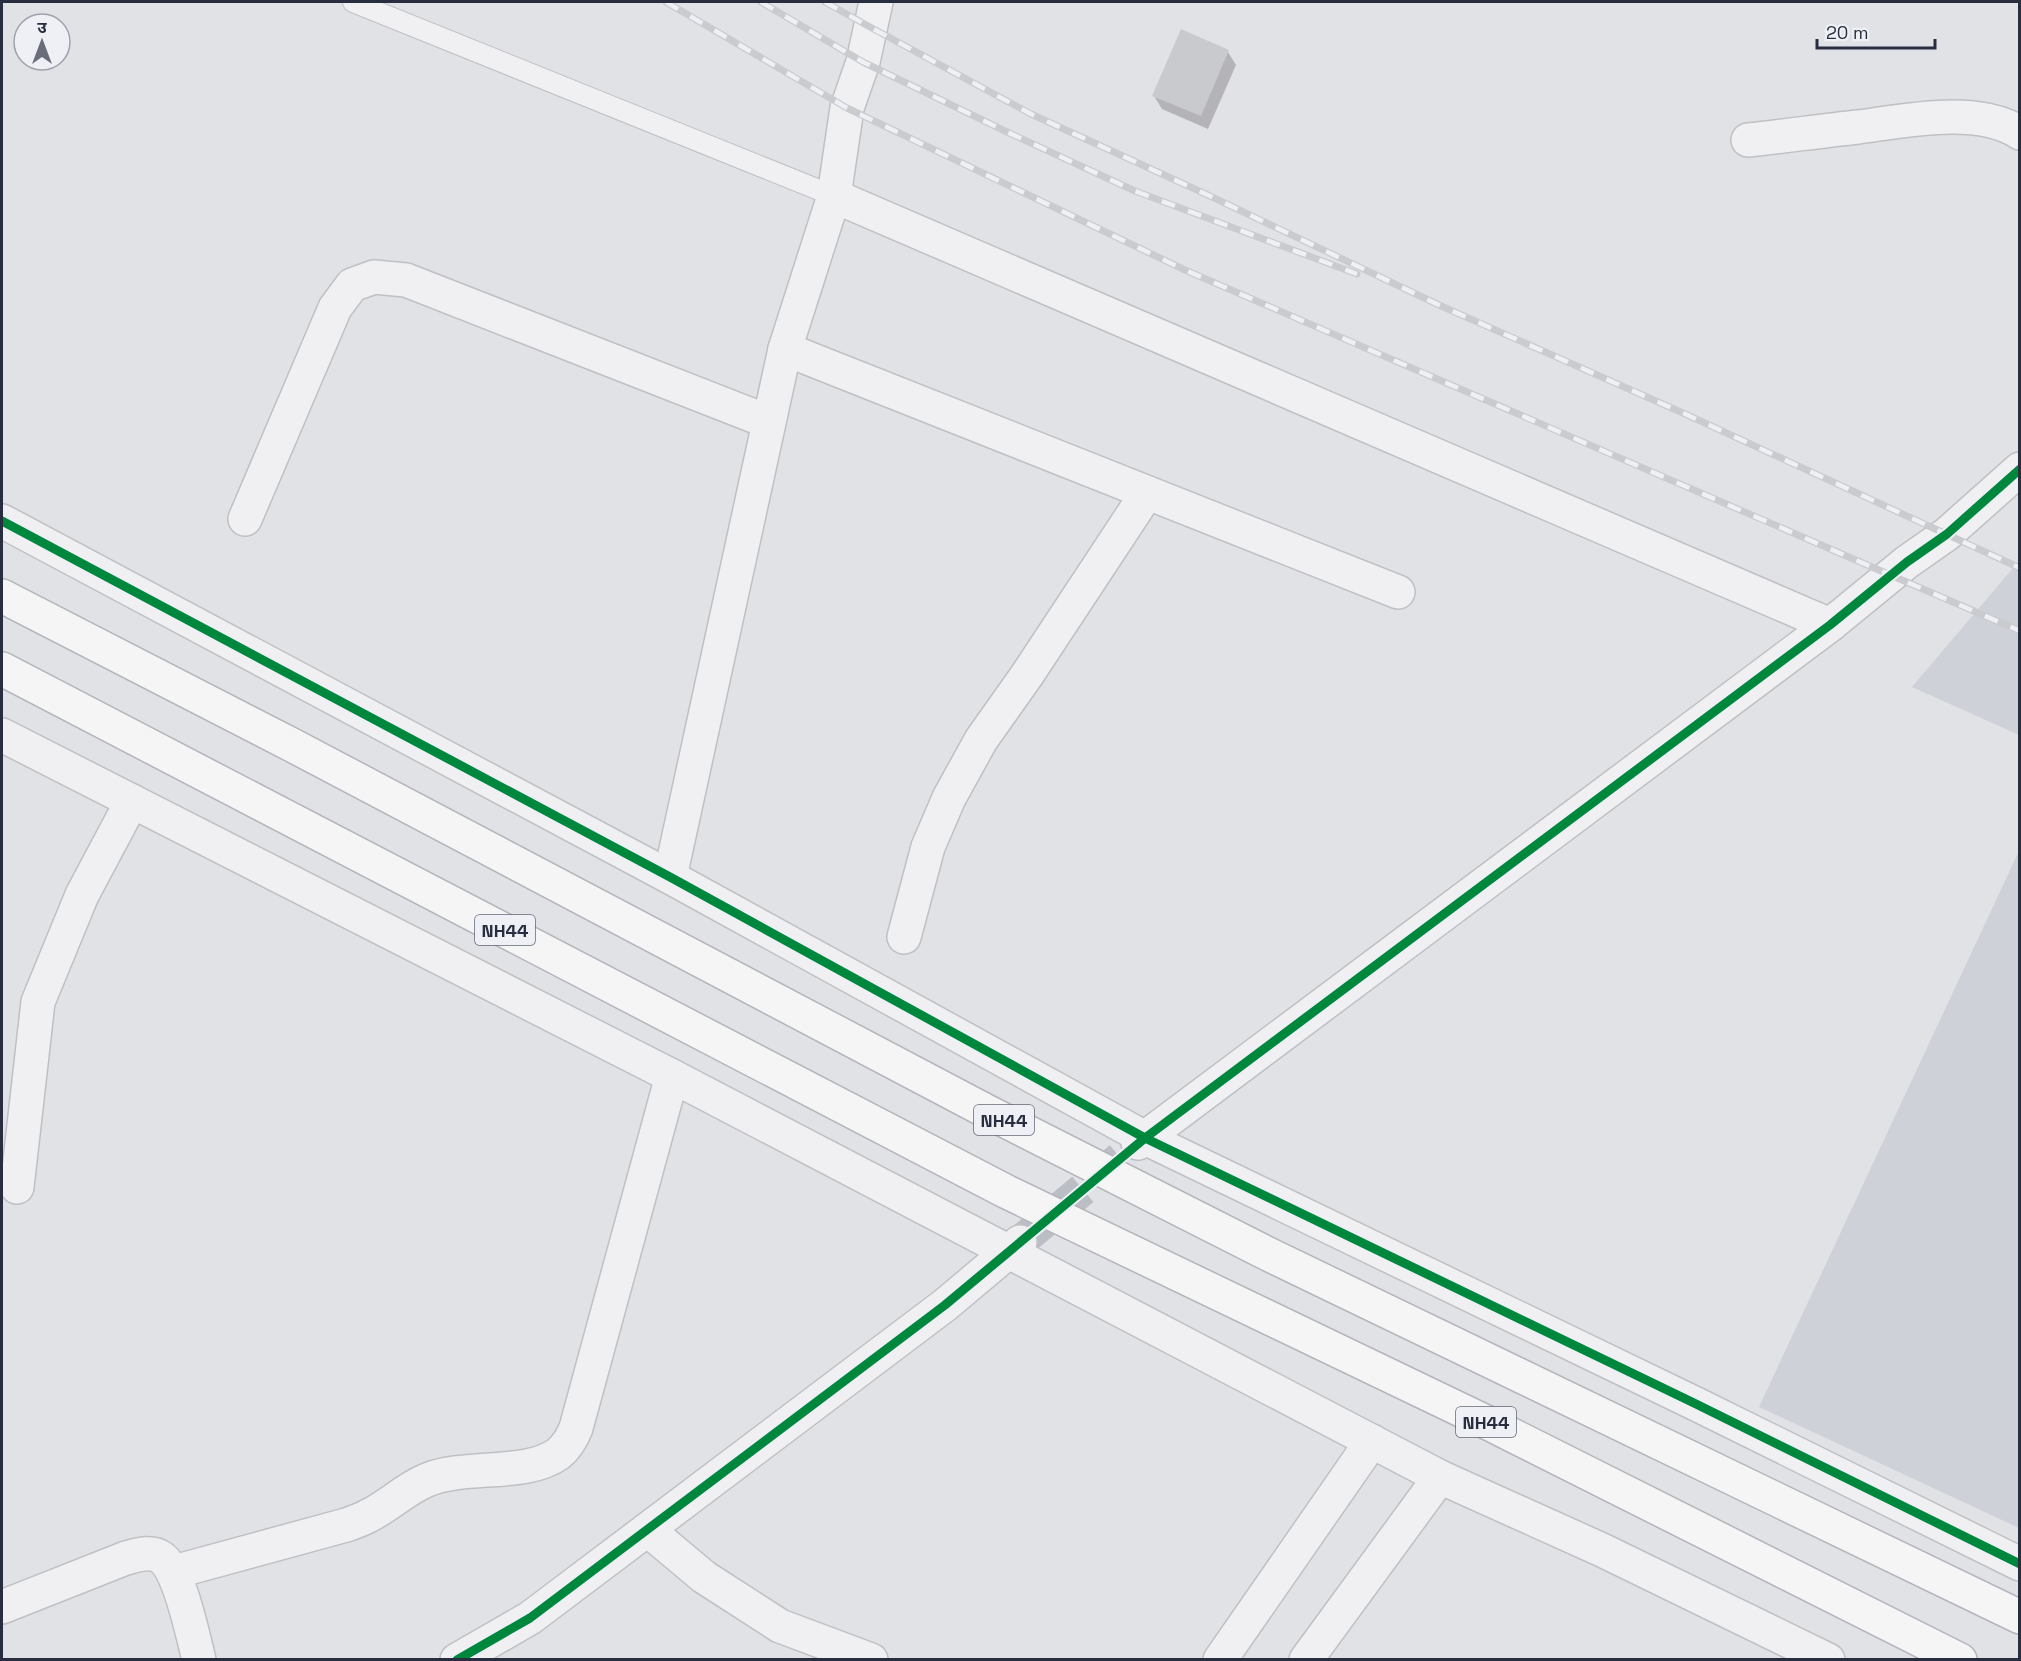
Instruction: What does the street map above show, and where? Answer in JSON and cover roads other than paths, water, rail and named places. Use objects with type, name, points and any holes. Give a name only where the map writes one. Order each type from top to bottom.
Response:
[{"type":"highway","name":"NH44","points":[[2,596],[324,762],[988,1112],[1266,1252],[2019,1617]]},
{"type":"highway","name":"NH44","points":[[2,669],[1007,1192],[1488,1423],[1960,1659]]},
{"type":"street","points":[[670,877],[785,349],[834,196],[847,108],[863,62],[876,2]]},
{"type":"street","points":[[1748,140],[1942,117],[1977,119],[2013,129],[2019,134]]},
{"type":"street","points":[[834,196],[1830,626]]},
{"type":"street","points":[[245,519],[335,308],[352,285],[374,277],[406,280],[769,422]]},
{"type":"street","points":[[785,349],[1398,592]]},
{"type":"street","points":[[1142,1141],[1830,626],[1907,562],[1947,534],[2019,469]]},
{"type":"street","points":[[904,937],[928,847],[949,798],[981,740],[1027,675],[1147,493]]},
{"type":"street","points":[[2,521],[670,877],[1142,1141],[1694,1402],[2019,1564]]},
{"type":"street","points":[[2,735],[672,1076],[1015,1247],[1440,1477],[1602,1550],[1828,1659]]},
{"type":"street","points":[[17,1187],[38,1002],[82,895],[132,801]]},
{"type":"street","points":[[174,1572],[346,1525],[367,1517],[405,1491],[428,1480],[453,1473],[526,1466],[545,1461],[558,1454],[570,1442],[576,1428],[672,1076]]},
{"type":"street","points":[[457,1659],[530,1618],[945,1305],[1015,1247]]},
{"type":"street","points":[[1220,1659],[1372,1441]]},
{"type":"street","points":[[1306,1659],[1440,1477]]},
{"type":"street","points":[[648,1530],[704,1577],[780,1626],[871,1659]]},
{"type":"street","points":[[2,1607],[126,1558],[144,1553],[161,1557],[174,1572],[199,1659]]},
{"type":"street","points":[[509,1659],[530,1618]]},
{"type":"lane","points":[[353,2],[834,196]]},
{"type":"tunnel","points":[[1020,1242],[1138,1143]]},
{"type":"railway","points":[[666,2],[847,108],[1185,270],[2020,631]]},
{"type":"railway","points":[[761,2],[863,62],[1135,191],[1357,274]]},
{"type":"railway","points":[[825,2],[1031,114],[1439,305],[1683,413],[2020,568]]}]
